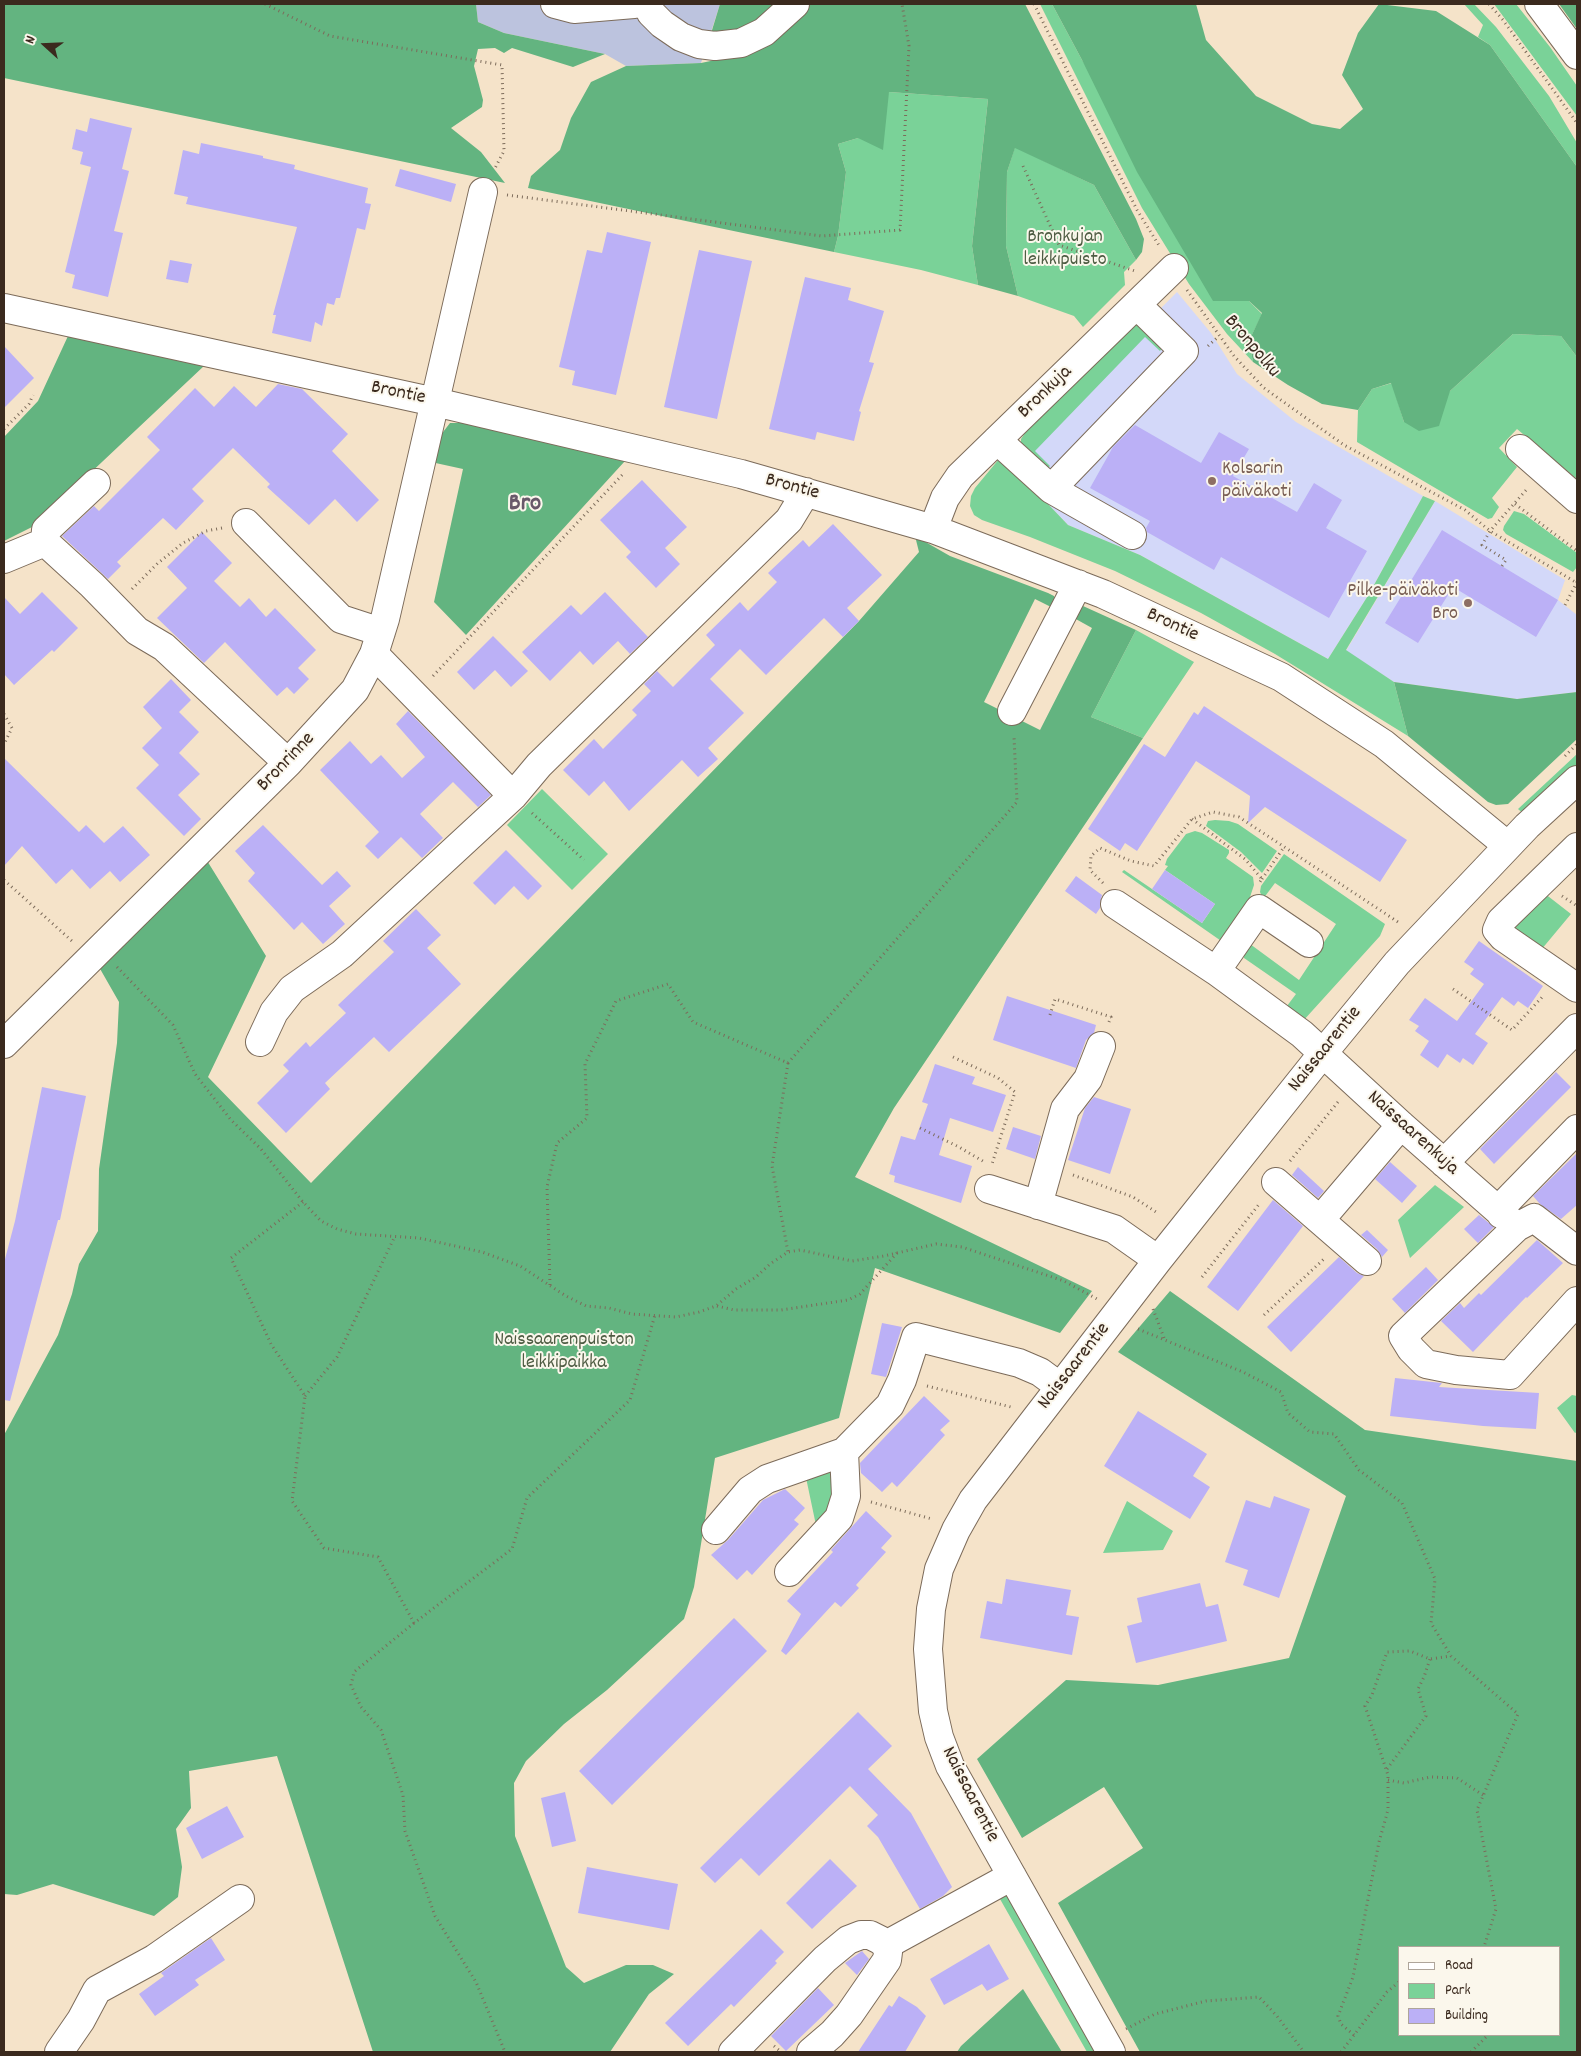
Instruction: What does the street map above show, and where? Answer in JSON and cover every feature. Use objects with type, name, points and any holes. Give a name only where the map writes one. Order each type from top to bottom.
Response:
[{"type":"street","points":[[555,4],[574,9],[634,4]]},
{"type":"street","points":[[648,4],[651,13],[662,24],[681,37],[699,44],[715,46],[740,43],[764,32],[795,4]]},
{"type":"street","points":[[1539,4],[1577,55]]},
{"type":"street","name":"Bronrinne","points":[[4,1044],[288,763],[355,690],[377,643],[483,192]]},
{"type":"street","name":"Bronkuja","points":[[933,529],[952,486],[960,476],[1174,268]]},
{"type":"street","points":[[1051,489],[1184,351],[1146,296]]},
{"type":"street","name":"Brontie","points":[[4,308],[435,402],[637,450],[806,492],[933,529],[1078,584],[1281,677],[1384,744],[1508,846]]},
{"type":"street","points":[[997,440],[1051,489],[1132,535]]},
{"type":"street","points":[[1520,449],[1577,499]]},
{"type":"street","points":[[45,542],[46,530],[96,483]]},
{"type":"street","points":[[260,1042],[274,1012],[292,989],[342,954],[513,796],[539,765],[789,520],[806,492]]},
{"type":"street","points":[[246,523],[340,619],[377,643],[416,695],[513,796]]},
{"type":"street","points":[[4,559],[45,542]]},
{"type":"street","points":[[45,542],[137,631],[164,647],[288,763]]},
{"type":"street","points":[[1012,711],[1078,584]]},
{"type":"street","name":"Naissaarentie","points":[[1116,2042],[1012,1876],[950,1766],[939,1737],[933,1711],[928,1649],[931,1609],[939,1569],[956,1530],[973,1500],[1049,1379],[1147,1252],[1323,1053],[1397,962],[1527,826],[1577,780]]},
{"type":"street","points":[[1569,982],[1503,937],[1497,930],[1501,921],[1577,847]]},
{"type":"street","points":[[1216,972],[1259,909],[1309,943]]},
{"type":"street","name":"Naissaarenkuja","points":[[1123,910],[1216,972],[1302,1034],[1401,1125],[1509,1220]]},
{"type":"street","points":[[1444,1163],[1577,1028]]},
{"type":"street","points":[[1038,1205],[1066,1109],[1088,1079],[1101,1046]]},
{"type":"street","points":[[1320,1220],[1401,1125]]},
{"type":"street","points":[[1509,1220],[1504,1204],[1577,1130]]},
{"type":"street","points":[[1276,1182],[1367,1261]]},
{"type":"street","points":[[989,1189],[1114,1229],[1147,1252]]},
{"type":"street","points":[[1577,1251],[1534,1218],[1509,1220],[1403,1336],[1411,1349],[1426,1364],[1456,1370],[1510,1375],[1577,1301]]},
{"type":"street","points":[[716,1530],[750,1490],[767,1479],[844,1452],[890,1405],[902,1380],[916,1337],[1019,1363],[1049,1379]]},
{"type":"street","points":[[789,1572],[839,1518],[846,1496],[844,1452]]},
{"type":"street","points":[[886,1945],[1012,1876]]},
{"type":"street","points":[[59,2052],[81,2020],[97,1990],[154,1960],[240,1899]]},
{"type":"street","points":[[733,2052],[825,1959],[848,1940],[861,1935],[870,1935],[886,1945],[888,1952],[886,1960],[849,2015],[832,2034],[811,2052]]},
{"type":"path","points":[[265,4],[330,36],[502,65],[504,150],[483,192],[822,236],[900,230],[909,46],[902,4]]},
{"type":"path","name":"Bronpolku","points":[[1034,4],[1137,210],[1218,336],[1264,388],[1344,445],[1465,510],[1490,532],[1577,582]]},
{"type":"path","points":[[1489,4],[1503,20],[1577,123]]},
{"type":"path","points":[[1023,166],[1059,244],[1143,273],[1146,296]]},
{"type":"path","points":[[4,429],[29,404],[33,395]]},
{"type":"path","points":[[416,695],[632,464],[637,450]]},
{"type":"path","points":[[1502,566],[1506,560],[1482,545],[1490,532],[1544,469]]},
{"type":"path","points":[[1514,504],[1577,551]]},
{"type":"path","points":[[113,606],[158,563],[183,543],[206,531],[246,523]]},
{"type":"path","points":[[1565,606],[1577,582]]},
{"type":"path","points":[[788,1252],[772,1166],[788,1064],[1017,802],[1012,711]]},
{"type":"path","points":[[4,714],[12,728],[4,744]]},
{"type":"path","points":[[513,796],[584,860]]},
{"type":"path","points":[[1123,910],[1090,870],[1091,856],[1100,848],[1131,861],[1154,866],[1192,819],[1213,812],[1239,817],[1398,922]]},
{"type":"path","points":[[1192,819],[1245,859],[1262,879]]},
{"type":"path","points":[[1259,909],[1254,891],[1284,847]]},
{"type":"path","points":[[4,880],[92,958],[113,963],[173,1025],[195,1074],[231,1120],[261,1150],[321,1221],[337,1229],[356,1234],[419,1238],[448,1246],[482,1252],[520,1266],[586,1306],[609,1308],[632,1314],[676,1317],[716,1306],[736,1289],[756,1278],[770,1264],[788,1252],[800,1250],[852,1261],[936,1244],[962,1247],[1064,1281],[1095,1297],[1089,1305]]},
{"type":"path","points":[[1392,930],[1405,915]]},
{"type":"path","points":[[1453,989],[1512,1030],[1569,982]]},
{"type":"path","points":[[550,1285],[547,1187],[557,1143],[587,1118],[585,1064],[616,1001],[668,984],[693,1022],[788,1064]]},
{"type":"path","points":[[1050,1015],[1056,999],[1111,1018],[1101,1046]]},
{"type":"path","points":[[920,1128],[959,1147],[991,1166],[1016,1092],[998,1078],[953,1057]]},
{"type":"path","points":[[1326,1118],[1334,1108]]},
{"type":"path","points":[[1049,1167],[1133,1197],[1159,1214]]},
{"type":"path","points":[[303,1202],[231,1258],[270,1344],[305,1396]]},
{"type":"path","points":[[1147,1252],[1159,1214],[1165,1206]]},
{"type":"path","points":[[395,1236],[337,1357],[305,1396],[292,1501],[324,1548],[378,1557],[414,1624]]},
{"type":"path","points":[[1264,1315],[1343,1240]]},
{"type":"path","points":[[716,1306],[734,1310],[781,1310],[848,1300],[860,1294],[898,1252]]},
{"type":"path","points":[[1152,1307],[1164,1338]]},
{"type":"path","points":[[505,2052],[476,1982],[435,1916],[405,1830],[403,1795],[381,1730],[361,1707],[351,1685],[354,1672],[512,1549],[527,1498],[630,1400],[656,1315]]},
{"type":"path","points":[[1138,1329],[1164,1338],[1243,1372],[1281,1392],[1288,1413],[1310,1432],[1334,1434],[1359,1470],[1402,1503],[1435,1579],[1431,1623],[1451,1656],[1518,1714],[1477,1810],[1496,1909],[1484,1946]]},
{"type":"path","points":[[1005,1415],[1011,1407],[1049,1379]]},
{"type":"path","points":[[902,1380],[1011,1407]]},
{"type":"path","points":[[846,1496],[932,1519]]},
{"type":"path","points":[[929,1527],[937,1511]]},
{"type":"path","points":[[1354,2035],[1341,2024],[1338,2016],[1353,1977],[1379,1842],[1388,1810],[1386,1770],[1365,1706],[1372,1696],[1387,1652],[1410,1651],[1430,1659],[1451,1656]]},
{"type":"path","points":[[1386,1770],[1426,1716],[1418,1688],[1430,1659]]},
{"type":"path","points":[[1388,1780],[1404,1783],[1430,1777],[1457,1778],[1484,1795]]},
{"type":"path","points":[[1341,2052],[1387,1992],[1398,1983]]},
{"type":"path","points":[[1116,2042],[1155,2014],[1206,2002],[1259,1997],[1277,2016],[1304,2052]]},
{"type":"path","points":[[1471,2052],[1486,2036]]},
{"type":"shaded area","points":[[476,4],[720,4],[701,63],[626,66],[605,54],[504,33],[478,22]]},
{"type":"shaded area","name":"Kolsarin päiväkoti","points":[[1177,292],[1211,333],[1237,374],[1296,422],[1423,496],[1369,594],[1328,659],[1140,555],[1068,525],[1008,462]]},
{"type":"shaded area","name":"Pilke-päiväkoti Bro","points":[[1435,501],[1565,580],[1558,600],[1577,615],[1577,692],[1517,699],[1394,682],[1346,651]]},
{"type":"green space","points":[[4,4],[476,4],[478,22],[504,33],[605,54],[573,67],[512,48],[504,53],[495,48],[478,49],[474,66],[483,100],[482,107],[451,128],[481,152],[505,183],[4,78]]},
{"type":"green space","points":[[720,4],[784,4],[760,26],[709,40]]},
{"type":"green space","points":[[808,4],[1025,4],[1136,219],[1144,239],[1142,252],[1136,260],[1094,185],[1015,148],[1007,172],[1006,246],[1018,296],[978,285],[972,246],[988,99],[889,92],[883,150],[858,138],[838,144],[846,172],[838,236],[834,252],[528,188],[531,176],[560,150],[571,118],[591,82],[626,66],[701,63],[744,54]]},
{"type":"green space","points":[[1040,4],[1052,4],[1082,60],[1249,301],[1262,314],[1249,341],[1253,362],[1227,334],[1189,284],[1142,208]]},
{"type":"green space","points":[[1052,4],[1196,4],[1206,40],[1256,96],[1312,124],[1340,129],[1363,109],[1342,75],[1358,33],[1379,4],[1436,11],[1490,45],[1577,167],[1577,357],[1561,336],[1513,334],[1450,391],[1439,426],[1419,431],[1404,422],[1391,383],[1372,389],[1358,410],[1322,404],[1253,362],[1249,341],[1262,313],[1249,301],[1213,301],[1137,172]]},
{"type":"green space","points":[[1464,4],[1474,4],[1496,27],[1549,96],[1577,143],[1577,167],[1490,45],[1478,37],[1483,25]]},
{"type":"green space","points":[[1494,4],[1516,4],[1550,47],[1577,86],[1577,116]]},
{"type":"green space","points":[[1559,4],[1577,4],[1577,29]]},
{"type":"green space","points":[[889,92],[988,99],[972,246],[978,285],[921,270],[834,252],[838,236],[846,172],[838,144],[858,138]]},
{"type":"green space","name":"Bronkujan leikkipuisto","points":[[1015,147],[1094,185],[1136,260],[1124,272],[1125,285],[1083,327],[1074,316],[1018,296],[1006,246],[1007,172]]},
{"type":"green space","points":[[1139,322],[1162,348],[1160,351],[1145,337],[1035,451],[1050,466],[1046,469],[1021,449],[1021,439],[1027,430],[1134,323]]},
{"type":"green space","points":[[1513,334],[1561,336],[1577,357],[1577,479],[1517,429],[1499,448],[1517,467],[1492,498],[1499,507],[1492,518],[1488,519],[1357,442],[1358,410],[1372,389],[1392,383],[1404,422],[1450,391]]},
{"type":"green space","points":[[68,336],[205,365],[34,526],[4,541],[4,437],[38,401]]},
{"type":"green space","points":[[450,423],[463,423],[625,461],[466,635],[434,602],[463,469],[431,462],[440,436]]},
{"type":"green space","points":[[999,459],[1008,462],[1068,525],[1140,555],[1328,659],[1369,594],[1423,496],[1435,501],[1346,650],[1394,682],[1408,736],[1275,654],[1201,613],[1115,571],[982,520],[974,515],[970,506],[971,496],[975,488]]},
{"type":"green space","points":[[1514,511],[1524,514],[1577,553],[1577,567],[1573,572],[1506,534],[1503,530],[1504,526]]},
{"type":"green space","name":"Naissaarenpuiston leikkipaikka","points":[[915,536],[950,556],[1054,596],[1056,602],[1053,608],[1035,599],[984,702],[1040,730],[1092,628],[1074,618],[1083,606],[1136,630],[1091,717],[1143,738],[894,1108],[855,1177],[1092,1291],[1060,1333],[875,1268],[839,1418],[715,1458],[694,1587],[684,1619],[607,1690],[564,1724],[526,1761],[514,1783],[515,1836],[566,1967],[584,1983],[626,1965],[653,1965],[674,1974],[649,1994],[610,2052],[373,2052],[277,1756],[189,1771],[191,1808],[176,1829],[182,1867],[178,1897],[154,1916],[53,1884],[17,1895],[4,1894],[4,1435],[58,1335],[72,1294],[79,1264],[98,1231],[99,1169],[117,1043],[119,1002],[99,967],[206,859],[266,956],[208,1077],[311,1183],[859,621],[919,552]]},
{"type":"green space","points":[[1136,630],[1194,662],[1143,738],[1091,717]]},
{"type":"green space","points":[[1394,682],[1517,699],[1577,692],[1577,739],[1508,804],[1496,805],[1488,802],[1408,736]]},
{"type":"green space","points":[[1577,754],[1577,768],[1526,816],[1518,809]]},
{"type":"green space","points":[[542,789],[608,854],[572,890],[507,825]]},
{"type":"green space","points":[[1215,820],[1238,824],[1277,851],[1262,873],[1241,852],[1206,826],[1208,821]]},
{"type":"green space","points":[[1195,831],[1202,833],[1229,850],[1226,858],[1253,877],[1254,885],[1250,897],[1252,909],[1227,945],[1122,872],[1124,870],[1202,923],[1215,904],[1165,870],[1168,866],[1165,865],[1167,859],[1186,834]]},
{"type":"green space","points":[[1284,854],[1385,924],[1380,936],[1303,1021],[1284,1010],[1296,994],[1244,958],[1242,952],[1250,944],[1299,980],[1336,924],[1275,883],[1263,899],[1260,892],[1261,886]]},
{"type":"green space","points":[[1544,893],[1571,914],[1541,950],[1514,927]]},
{"type":"green space","points":[[1435,1185],[1464,1207],[1410,1258],[1398,1220]]},
{"type":"green space","points":[[1170,1291],[1365,1430],[1577,1461],[1577,2052],[1140,2052],[1058,1903],[1143,1848],[1104,1787],[1022,1838],[977,1759],[1066,1680],[1158,1685],[1289,1658],[1346,1496],[1118,1352]]},
{"type":"green space","points":[[1572,1395],[1577,1396],[1577,1432],[1575,1433],[1557,1408]]},
{"type":"green space","points":[[839,1463],[841,1495],[817,1530],[805,1473]]},
{"type":"green space","points":[[1127,1501],[1173,1531],[1163,1550],[1103,1553]]},
{"type":"green space","points":[[1007,1886],[1101,2052],[1087,2052],[996,1892]]},
{"type":"green space","points":[[1023,1989],[1062,2052],[957,2052],[961,2046]]},
{"type":"building","points":[[90,118],[132,128],[122,169],[129,171],[114,231],[123,233],[108,297],[72,288],[75,275],[65,272],[91,167],[80,164],[83,152],[72,149],[76,129],[87,132]]},
{"type":"building","points":[[201,143],[263,156],[263,158],[295,165],[294,169],[368,188],[365,203],[371,204],[365,230],[357,228],[340,298],[336,298],[334,305],[327,303],[322,326],[315,322],[311,342],[272,333],[276,315],[273,315],[297,227],[186,204],[188,197],[174,194],[183,150],[199,154]]},
{"type":"building","points":[[400,169],[456,184],[451,202],[395,186]]},
{"type":"building","points":[[607,232],[651,242],[616,395],[572,385],[575,371],[559,367],[587,250],[602,253]]},
{"type":"building","points":[[699,250],[752,261],[717,419],[664,407]]},
{"type":"building","points":[[170,260],[192,264],[188,283],[166,279]]},
{"type":"building","points":[[805,277],[851,288],[848,300],[884,311],[869,362],[874,363],[859,411],[861,412],[854,441],[817,432],[815,440],[769,429]]},
{"type":"building","points":[[4,346],[34,378],[4,408]]},
{"type":"building","points":[[278,384],[302,389],[348,434],[332,451],[379,500],[357,522],[335,499],[309,525],[267,487],[270,484],[233,448],[192,489],[204,501],[176,530],[163,518],[117,562],[121,566],[108,579],[62,536],[94,506],[99,511],[160,450],[147,437],[195,388],[214,407],[234,386],[256,407]]},
{"type":"building","points":[[1135,425],[1201,463],[1219,432],[1249,449],[1233,476],[1297,512],[1314,483],[1342,500],[1326,528],[1367,551],[1329,618],[1221,557],[1214,570],[1147,532],[1146,528],[1150,521],[1090,488],[1113,447]]},
{"type":"building","points":[[642,480],[687,527],[665,548],[680,564],[656,588],[626,557],[631,552],[600,520]]},
{"type":"building","points":[[833,524],[882,575],[847,608],[859,621],[843,637],[824,618],[766,675],[740,649],[710,679],[744,713],[708,748],[718,759],[698,777],[682,760],[629,811],[604,781],[589,796],[563,770],[594,739],[603,749],[637,715],[632,710],[651,691],[644,684],[657,671],[673,687],[715,645],[706,635],[740,602],[748,611],[777,582],[768,573],[803,540],[809,547]]},
{"type":"building","points":[[1442,530],[1558,600],[1536,637],[1453,587],[1418,643],[1385,623]]},
{"type":"building","points":[[202,532],[232,563],[214,581],[240,607],[249,598],[266,617],[275,608],[316,650],[298,668],[309,679],[294,694],[287,687],[277,696],[225,642],[204,663],[157,618],[187,588],[167,567]]},
{"type":"building","points":[[42,592],[78,628],[54,652],[52,650],[14,685],[4,674],[4,597],[20,614]]},
{"type":"building","points":[[605,592],[648,637],[630,654],[618,641],[593,665],[580,651],[550,681],[522,652],[571,605],[581,615]]},
{"type":"building","points":[[493,636],[528,671],[511,687],[495,670],[474,690],[457,672]]},
{"type":"building","points":[[171,679],[191,700],[179,712],[199,732],[179,753],[200,774],[178,795],[201,819],[184,836],[136,788],[159,765],[142,748],[162,728],[143,707]]},
{"type":"building","points":[[1204,706],[1407,840],[1380,882],[1265,807],[1248,823],[1250,796],[1196,761],[1137,851],[1125,843],[1120,851],[1088,829],[1144,744],[1165,757],[1194,712],[1198,715]]},
{"type":"building","points":[[408,711],[491,795],[478,807],[453,782],[420,814],[443,838],[422,858],[401,837],[378,859],[365,846],[379,832],[320,770],[350,741],[371,764],[381,755],[402,778],[425,757],[396,724]]},
{"type":"building","points":[[4,758],[79,832],[86,825],[104,843],[123,826],[150,855],[120,882],[110,871],[90,889],[72,869],[56,884],[22,846],[4,866]]},
{"type":"building","points":[[263,825],[322,885],[337,871],[351,886],[329,906],[345,924],[323,944],[302,922],[294,930],[248,881],[255,873],[235,851]]},
{"type":"building","points":[[506,850],[542,886],[528,900],[514,886],[495,905],[473,883]]},
{"type":"building","points":[[1165,870],[1215,904],[1202,923],[1152,889]]},
{"type":"building","points":[[1076,876],[1102,895],[1100,908],[1096,914],[1065,891]]},
{"type":"building","points":[[416,909],[441,935],[427,948],[461,984],[389,1052],[374,1037],[325,1083],[330,1089],[286,1133],[257,1103],[289,1071],[283,1065],[306,1042],[310,1047],[346,1013],[338,1005],[394,952],[383,941]]},
{"type":"building","points":[[1479,941],[1543,986],[1528,1008],[1518,1001],[1514,1006],[1502,997],[1475,1034],[1488,1043],[1473,1065],[1463,1058],[1460,1063],[1447,1054],[1438,1068],[1420,1055],[1429,1041],[1415,1031],[1419,1026],[1409,1020],[1425,998],[1457,1021],[1484,984],[1470,974],[1474,969],[1464,962]]},
{"type":"building","points":[[1007,996],[1096,1025],[1094,1033],[1086,1040],[1076,1068],[993,1040]]},
{"type":"building","points":[[935,1064],[975,1077],[972,1084],[1006,1095],[993,1132],[950,1118],[939,1155],[972,1166],[961,1203],[894,1182],[895,1176],[889,1174],[901,1136],[915,1140],[928,1104],[922,1102]]},
{"type":"building","points":[[1556,1072],[1571,1087],[1494,1164],[1480,1149]]},
{"type":"building","points":[[42,1087],[86,1096],[60,1220],[58,1220],[10,1401],[4,1400],[4,1263],[15,1221]]},
{"type":"building","points":[[1094,1097],[1131,1109],[1110,1174],[1068,1160],[1085,1108]]},
{"type":"building","points":[[1013,1127],[1041,1136],[1035,1159],[1006,1149]]},
{"type":"building","points":[[1577,1153],[1577,1205],[1561,1219],[1540,1204],[1533,1196]]},
{"type":"building","points":[[1390,1162],[1417,1186],[1402,1203],[1375,1179]]},
{"type":"building","points":[[1298,1167],[1324,1191],[1318,1198],[1292,1175]]},
{"type":"building","points":[[1273,1200],[1303,1226],[1238,1311],[1207,1287]]},
{"type":"building","points":[[1479,1215],[1494,1227],[1478,1243],[1464,1229]]},
{"type":"building","points":[[1367,1230],[1388,1250],[1382,1257],[1377,1249],[1361,1235]]},
{"type":"building","points":[[1537,1240],[1563,1263],[1526,1297],[1473,1352],[1441,1321],[1460,1303],[1464,1308],[1479,1293],[1481,1295]]},
{"type":"building","points":[[1339,1257],[1357,1273],[1364,1276],[1291,1352],[1267,1327]]},
{"type":"building","points":[[1426,1267],[1438,1280],[1405,1313],[1392,1299]]},
{"type":"building","points":[[882,1323],[902,1327],[886,1377],[871,1374]]},
{"type":"building","points":[[1395,1378],[1442,1383],[1439,1387],[1539,1393],[1536,1429],[1483,1426],[1390,1416]]},
{"type":"building","points":[[924,1396],[950,1421],[940,1430],[945,1435],[897,1487],[892,1482],[882,1492],[861,1473],[860,1463]]},
{"type":"building","points":[[1138,1411],[1207,1454],[1193,1476],[1210,1487],[1190,1519],[1104,1466]]},
{"type":"building","points":[[785,1489],[805,1508],[794,1520],[799,1524],[752,1575],[747,1570],[737,1580],[711,1555],[728,1540],[763,1500]]},
{"type":"building","points":[[1274,1496],[1310,1509],[1279,1598],[1243,1585],[1248,1570],[1225,1562],[1246,1500],[1270,1508]]},
{"type":"building","points":[[866,1511],[892,1536],[881,1548],[886,1552],[856,1585],[859,1588],[841,1607],[835,1602],[786,1655],[781,1651],[801,1614],[787,1601],[833,1552],[831,1550]]},
{"type":"building","points":[[1006,1579],[1071,1590],[1066,1615],[1079,1617],[1072,1655],[980,1638],[987,1601],[1002,1604]]},
{"type":"building","points":[[1200,1583],[1206,1607],[1218,1604],[1227,1641],[1136,1663],[1127,1626],[1142,1622],[1137,1598]]},
{"type":"building","points":[[734,1618],[767,1651],[612,1805],[579,1771]]},
{"type":"building","points":[[858,1712],[892,1746],[868,1769],[911,1813],[952,1887],[943,1896],[920,1909],[878,1837],[867,1826],[878,1815],[850,1786],[759,1876],[741,1858],[715,1883],[700,1868]]},
{"type":"building","points":[[565,1792],[576,1841],[552,1847],[541,1798]]},
{"type":"building","points":[[227,1806],[244,1837],[202,1859],[186,1828]]},
{"type":"building","points":[[830,1859],[857,1886],[812,1929],[786,1903]]},
{"type":"building","points":[[587,1867],[678,1884],[669,1930],[578,1913]]},
{"type":"building","points":[[761,1929],[784,1952],[775,1961],[777,1963],[734,2007],[731,2004],[688,2046],[665,2023]]},
{"type":"building","points":[[211,1938],[225,1960],[195,1980],[199,1985],[155,2016],[139,1994],[164,1976],[161,1973]]},
{"type":"building","points":[[989,1944],[1009,1979],[987,1991],[982,1984],[944,2005],[930,1979]]},
{"type":"building","points":[[862,1951],[869,1959],[857,1975],[845,1963]]},
{"type":"building","points":[[818,1988],[834,2005],[786,2051],[771,2036]]},
{"type":"building","points":[[899,1996],[917,2007],[926,2016],[905,2052],[858,2052],[889,2005],[892,2007]]},
{"type":"place","name":"Kolsarin päiväkoti","points":[[1212,481]]},
{"type":"place","name":"Pilke-päiväkoti Bro","points":[[1468,603]]},
{"type":"district","name":"Bro","points":[[525,506]]}]
